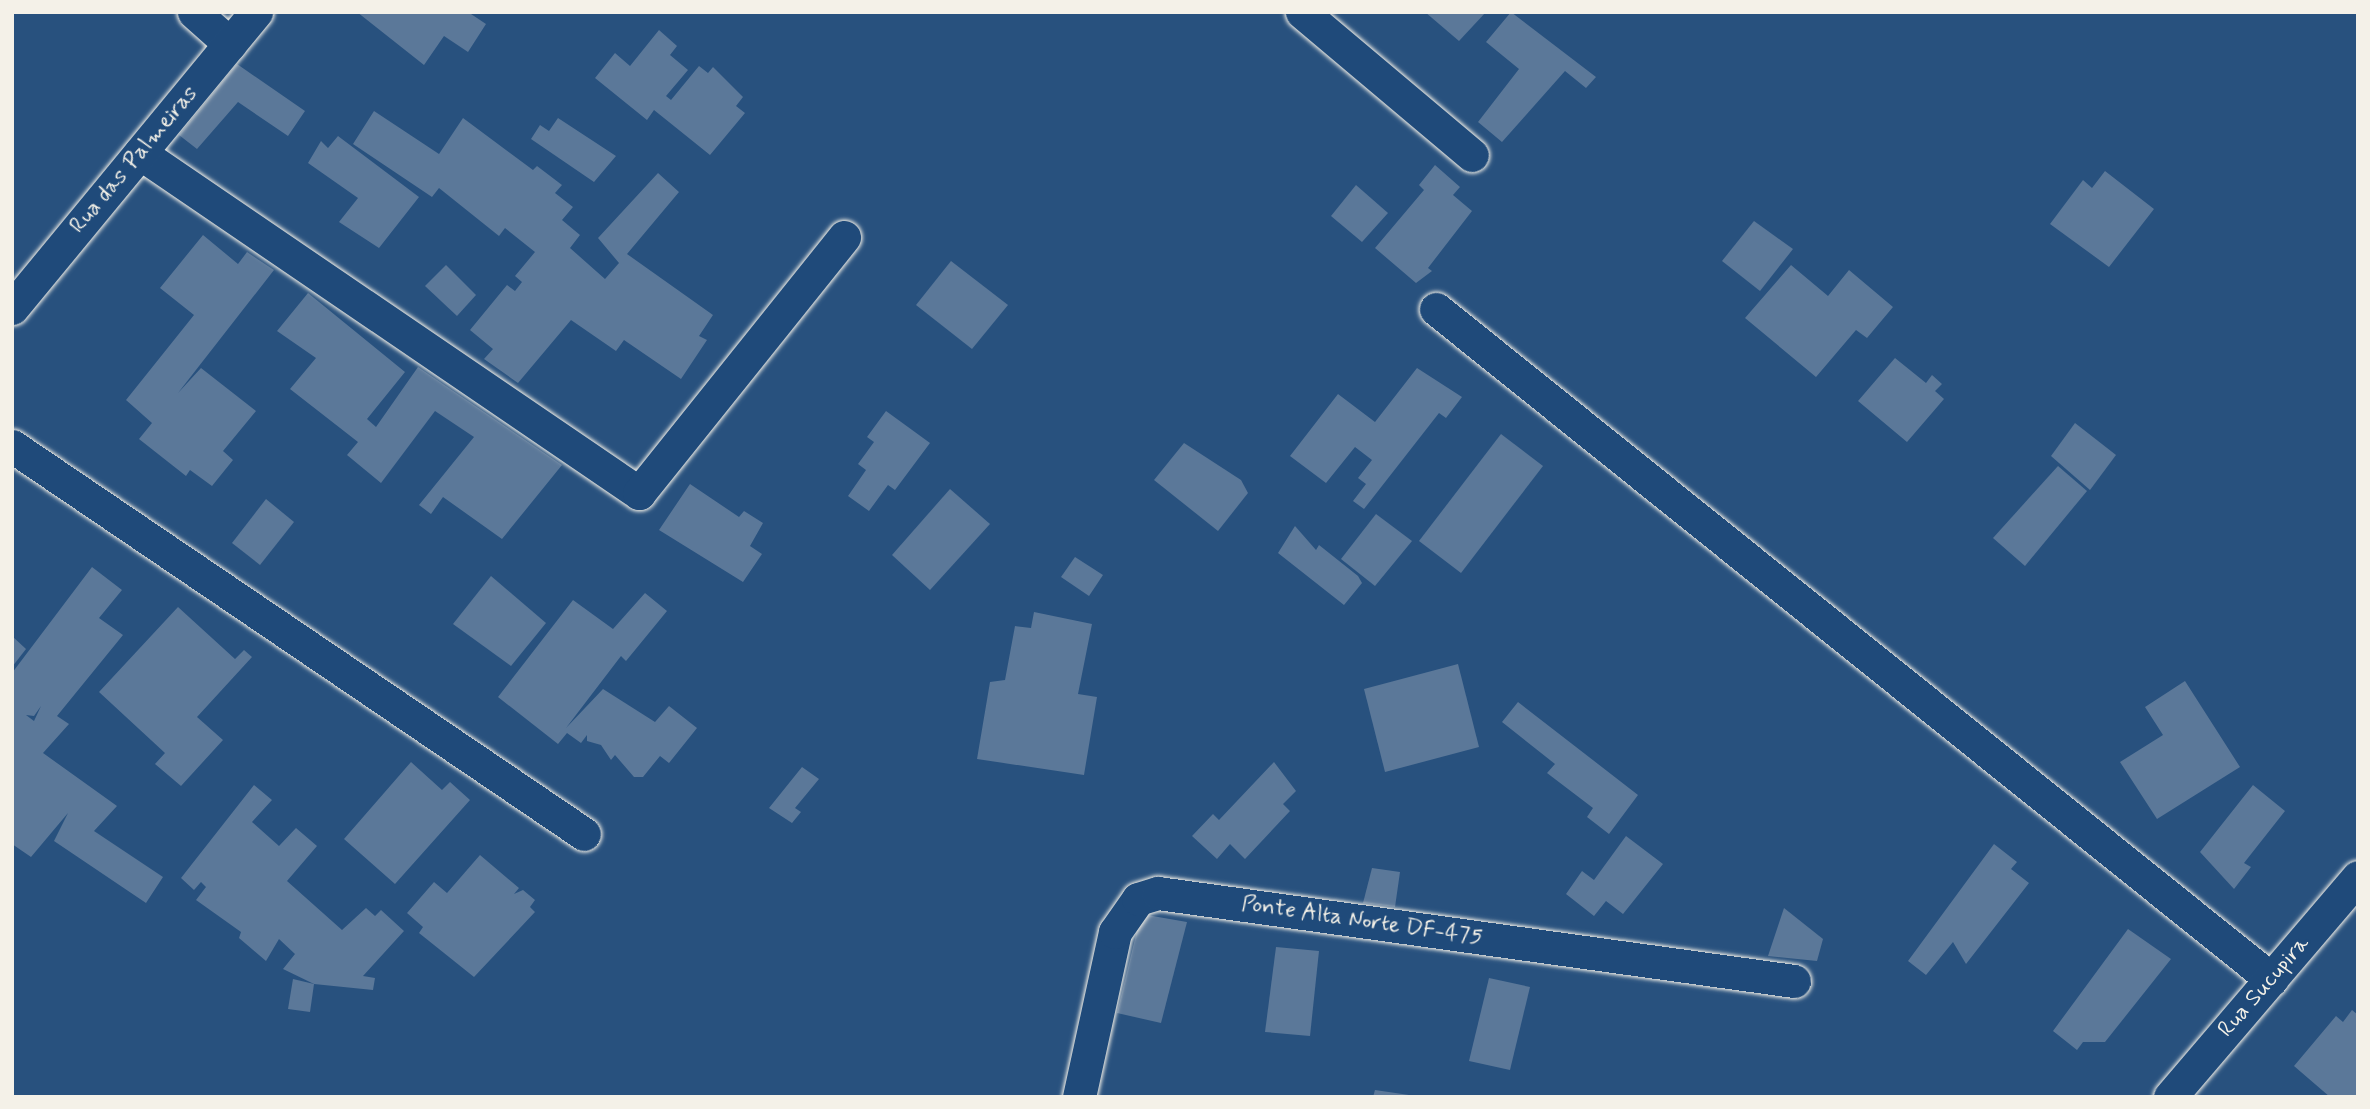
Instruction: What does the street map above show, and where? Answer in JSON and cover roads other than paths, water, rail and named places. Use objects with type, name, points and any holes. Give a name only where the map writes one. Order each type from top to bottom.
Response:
[{"type":"street","points":[[194,12],[230,44]]},
{"type":"street","name":"Rua das Palmeiras","points":[[12,308],[256,12]]},
{"type":"street","points":[[1303,12],[1472,155]]},
{"type":"street","points":[[140,153],[639,493],[844,237]]},
{"type":"street","points":[[1436,309],[2271,979]]},
{"type":"street","points":[[12,446],[584,834]]},
{"type":"street","name":"Rua Sucupira","points":[[2170,1097],[2358,877]]},
{"type":"street","name":"Ponte Alta Norte DF-475","points":[[1079,1097],[1115,932],[1138,899],[1158,893],[1794,981]]}]
